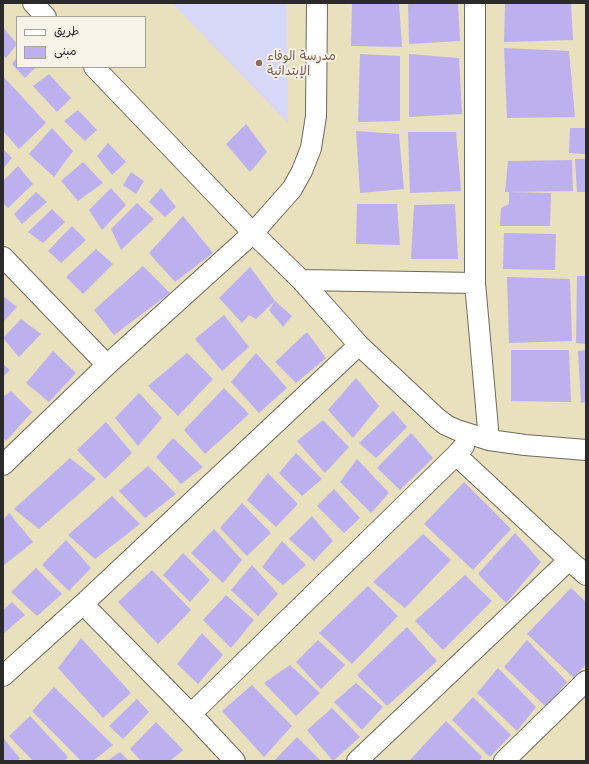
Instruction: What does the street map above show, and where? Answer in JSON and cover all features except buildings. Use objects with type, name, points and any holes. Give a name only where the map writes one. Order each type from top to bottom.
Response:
[{"type":"street","points":[[33,3],[45,16]]},
{"type":"street","points":[[3,465],[107,365],[253,233],[292,189],[302,171],[311,148],[316,116],[317,3]]},
{"type":"street","points":[[475,3],[475,282],[481,437]]},
{"type":"street","points":[[95,68],[253,233],[301,280],[359,345],[446,425],[481,437],[525,445],[586,450]]},
{"type":"street","points":[[3,256],[107,365]]},
{"type":"street","points":[[301,280],[475,282]]},
{"type":"street","points":[[3,676],[83,604],[359,345]]},
{"type":"street","points":[[192,714],[456,455],[481,437]]},
{"type":"street","points":[[456,455],[586,575]]},
{"type":"street","points":[[357,761],[569,560]]},
{"type":"street","points":[[83,604],[192,714],[235,761]]},
{"type":"street","points":[[504,761],[586,681]]},
{"type":"shaded area","name":"مدرسة الوفاء الإبتدائية","points":[[172,3],[287,3],[288,123]]},
{"type":"place","name":"مدرسة الوفاء الإبتدائية","points":[[259,63]]}]
